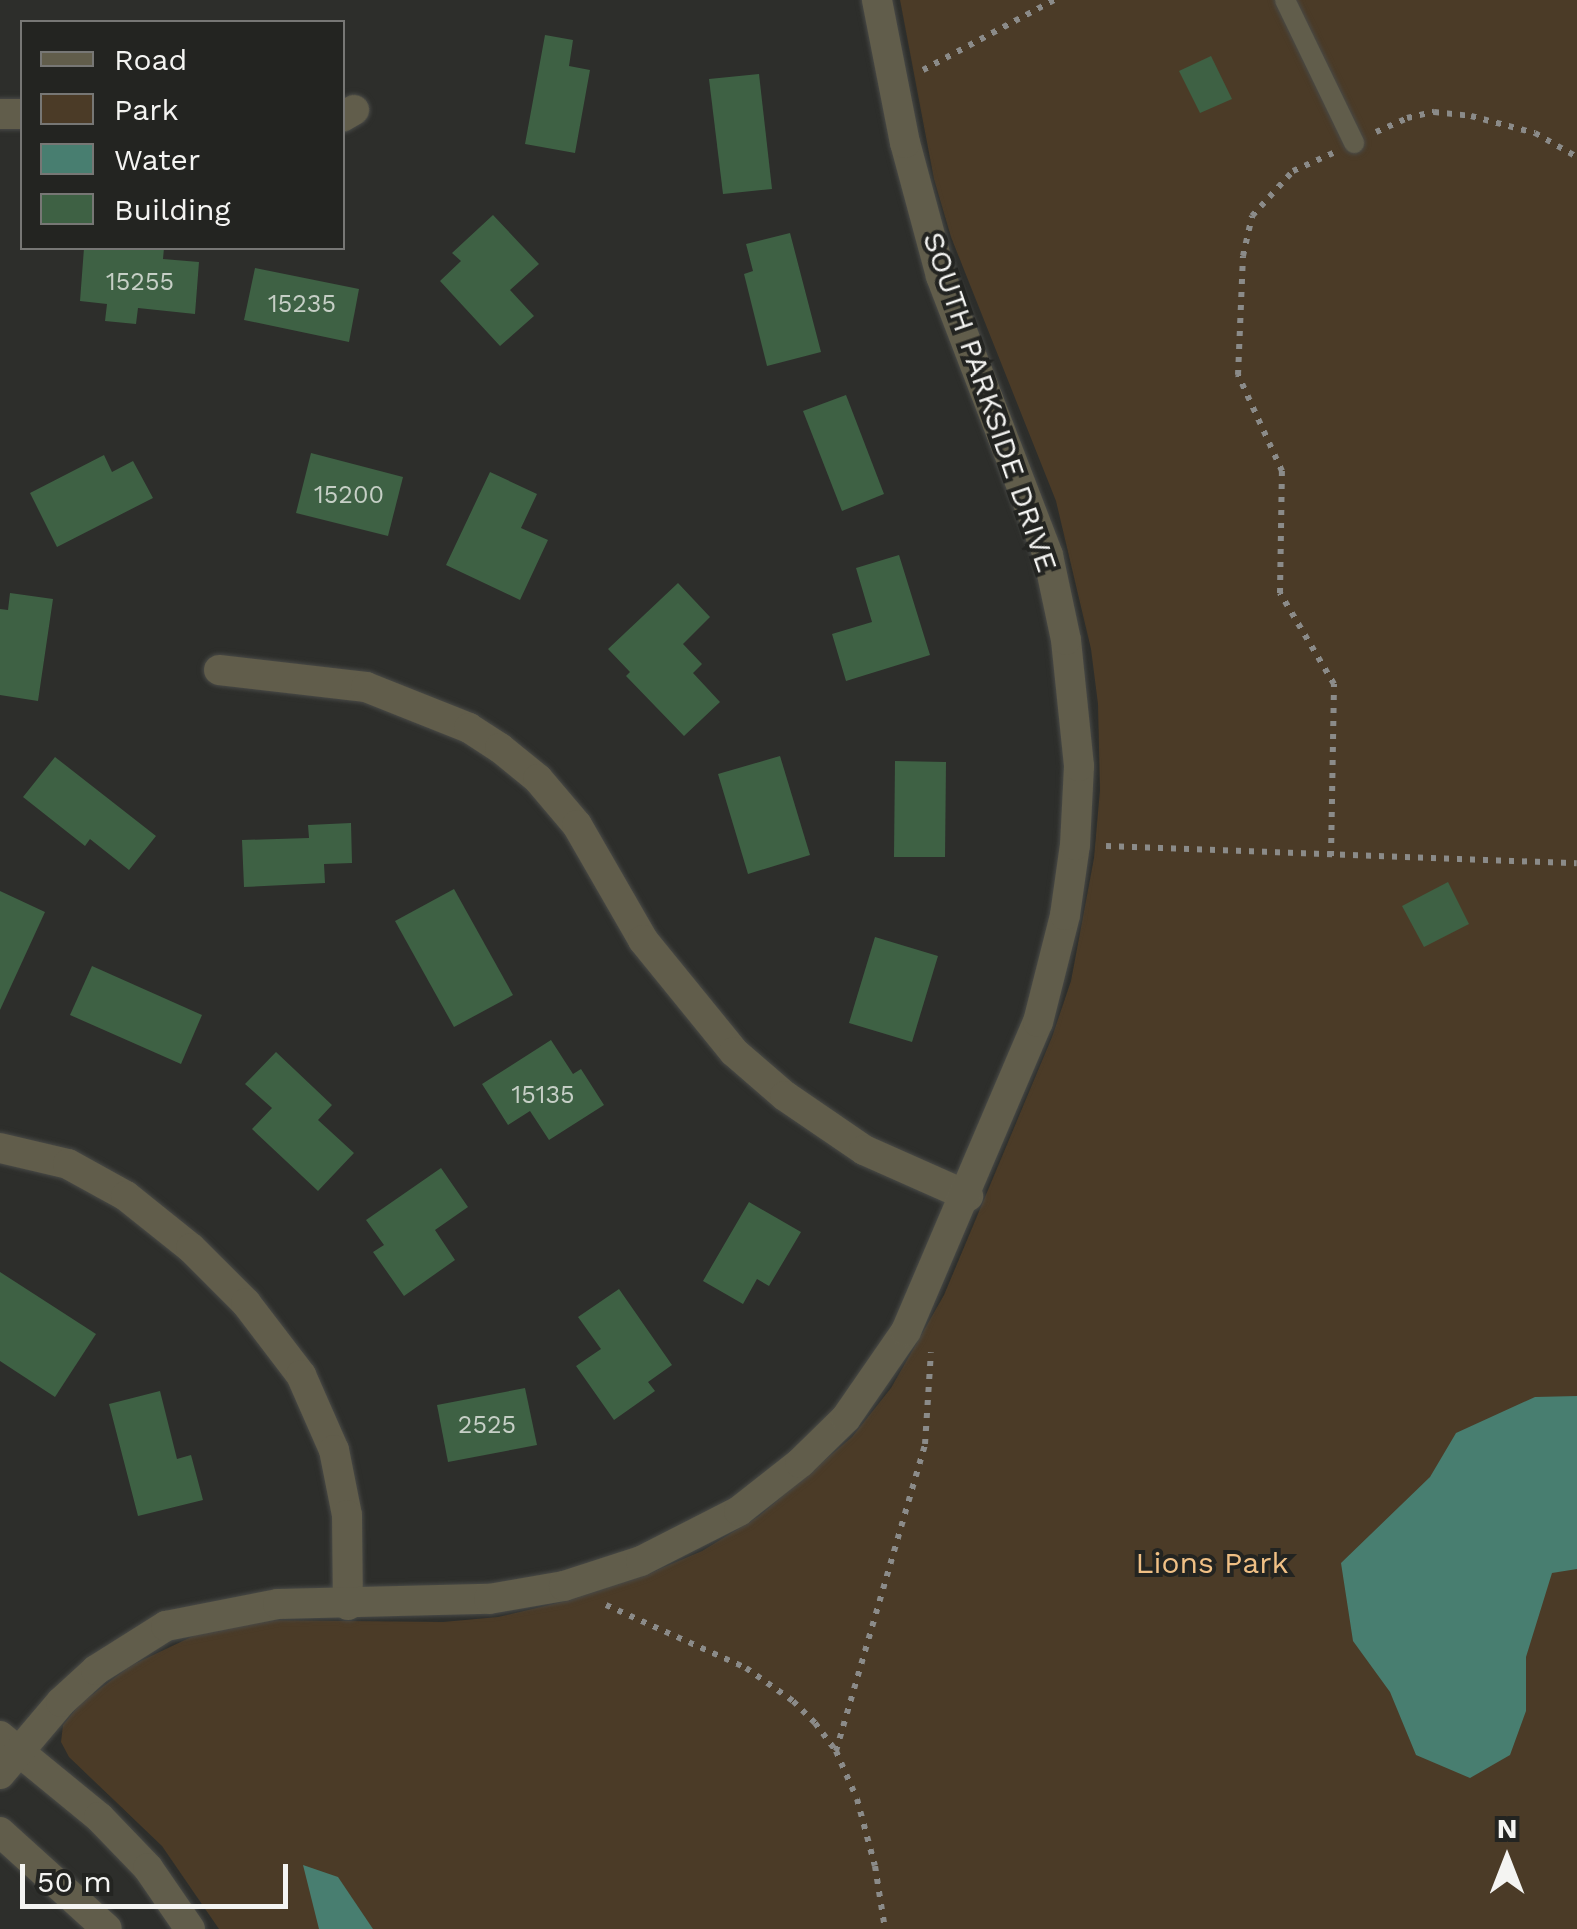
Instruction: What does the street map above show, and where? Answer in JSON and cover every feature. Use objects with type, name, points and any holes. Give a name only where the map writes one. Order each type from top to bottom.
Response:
[{"type":"street","name":"SOUTH PARKSIDE DRIVE","points":[[0,1774],[9,1742],[96,1670],[166,1626],[278,1604],[455,1604],[564,1586],[641,1561],[739,1511],[846,1418],[906,1331],[968,1196],[1038,1022],[1065,914],[1075,845],[1079,766],[1066,640],[1048,554],[941,276],[877,0]]},
{"type":"street","points":[[218,670],[366,687],[469,728],[500,748],[538,779],[577,824],[642,940],[734,1052],[785,1096],[864,1150],[968,1196]]},
{"type":"street","points":[[0,1148],[68,1164],[126,1196],[191,1248],[246,1303],[301,1375],[334,1450],[348,1533],[348,1605]]},
{"type":"street","points":[[9,1742],[123,1842],[148,1868],[190,1929]]},
{"type":"street","points":[[0,1832],[76,1897],[106,1929]]},
{"type":"lane","points":[[1285,0],[1354,143]]},
{"type":"path","points":[[894,86],[1054,0]]},
{"type":"path","points":[[1331,856],[1334,684],[1280,593],[1282,471],[1238,375],[1243,256],[1252,216],[1293,171],[1407,118],[1434,112],[1471,116],[1536,132],[1577,157]]},
{"type":"path","points":[[1075,845],[1577,863]]},
{"type":"path","points":[[836,1751],[925,1444],[932,1344],[906,1331]]},
{"type":"path","points":[[564,1586],[746,1668],[794,1701],[836,1751],[857,1799],[875,1866],[884,1929]]},
{"type":"green space","name":"Lions Park","points":[[900,0],[1577,0],[1577,1929],[219,1929],[162,1846],[69,1757],[61,1742],[63,1725],[80,1704],[130,1666],[210,1628],[252,1620],[443,1622],[498,1617],[570,1600],[643,1576],[702,1551],[759,1516],[852,1437],[891,1388],[944,1295],[1052,1037],[1071,981],[1094,858],[1100,790],[1098,704],[1091,649],[1056,501],[951,237],[934,179]]},
{"type":"water","points":[[1577,1396],[1577,1569],[1552,1573],[1526,1657],[1526,1711],[1510,1755],[1470,1778],[1416,1755],[1390,1692],[1353,1641],[1341,1563],[1430,1477],[1456,1433],[1535,1397]]},
{"type":"water","points":[[303,1865],[338,1877],[373,1929],[319,1929]]},
{"type":"building","points":[[545,35],[573,40],[569,66],[590,70],[575,153],[525,144]]},
{"type":"building","points":[[1211,56],[1232,99],[1200,113],[1179,71]]},
{"type":"building","points":[[759,74],[772,189],[723,194],[709,79]]},
{"type":"building","points":[[493,215],[539,264],[510,290],[534,316],[500,346],[440,281],[461,261],[452,253]]},
{"type":"building","points":[[790,233],[821,352],[767,366],[744,274],[753,271],[746,244]]},
{"type":"building","points":[[84,250],[164,250],[163,259],[199,262],[195,314],[138,308],[136,324],[105,321],[107,304],[80,301]]},
{"type":"building","points":[[255,268],[359,289],[349,342],[244,320]]},
{"type":"building","points":[[846,395],[884,494],[842,511],[803,411]]},
{"type":"building","points":[[311,453],[403,477],[388,536],[296,513]]},
{"type":"building","points":[[104,455],[112,472],[133,461],[153,498],[57,547],[30,493]]},
{"type":"building","points":[[490,472],[537,494],[521,528],[548,540],[520,600],[446,565]]},
{"type":"building","points":[[899,555],[930,655],[846,681],[832,634],[872,622],[856,568]]},
{"type":"building","points":[[678,583],[710,617],[683,644],[702,664],[693,673],[720,702],[684,736],[626,676],[630,672],[608,649]]},
{"type":"building","points":[[10,593],[53,599],[38,701],[0,695],[0,609],[8,610]]},
{"type":"building","points":[[780,756],[810,855],[748,874],[718,774]]},
{"type":"building","points":[[55,757],[156,836],[129,870],[90,839],[85,846],[23,797]]},
{"type":"building","points":[[895,761],[946,762],[945,857],[894,857]]},
{"type":"building","points":[[351,823],[352,863],[324,864],[325,883],[244,887],[242,840],[309,838],[308,825]]},
{"type":"building","points":[[1448,882],[1469,924],[1424,947],[1402,906]]},
{"type":"building","points":[[454,889],[513,995],[454,1027],[395,921]]},
{"type":"building","points":[[0,891],[45,912],[0,1010]]},
{"type":"building","points":[[875,937],[938,956],[912,1042],[849,1023]]},
{"type":"building","points":[[92,966],[202,1015],[181,1064],[70,1015]]},
{"type":"building","points":[[551,1040],[573,1074],[581,1069],[604,1105],[549,1140],[530,1111],[508,1125],[482,1084]]},
{"type":"building","points":[[276,1052],[332,1105],[318,1120],[354,1153],[318,1191],[252,1129],[272,1108],[245,1084]]},
{"type":"building","points":[[441,1168],[468,1207],[435,1230],[455,1260],[404,1296],[373,1252],[384,1245],[366,1220]]},
{"type":"building","points":[[749,1202],[801,1232],[769,1286],[757,1279],[743,1304],[703,1281]]},
{"type":"building","points":[[0,1272],[96,1334],[55,1397],[0,1361]]},
{"type":"building","points":[[619,1289],[672,1365],[648,1382],[655,1391],[614,1420],[576,1366],[601,1349],[578,1317]]},
{"type":"building","points":[[525,1388],[537,1445],[448,1462],[437,1405]]},
{"type":"building","points":[[160,1391],[177,1459],[191,1455],[203,1500],[138,1516],[109,1404]]}]
